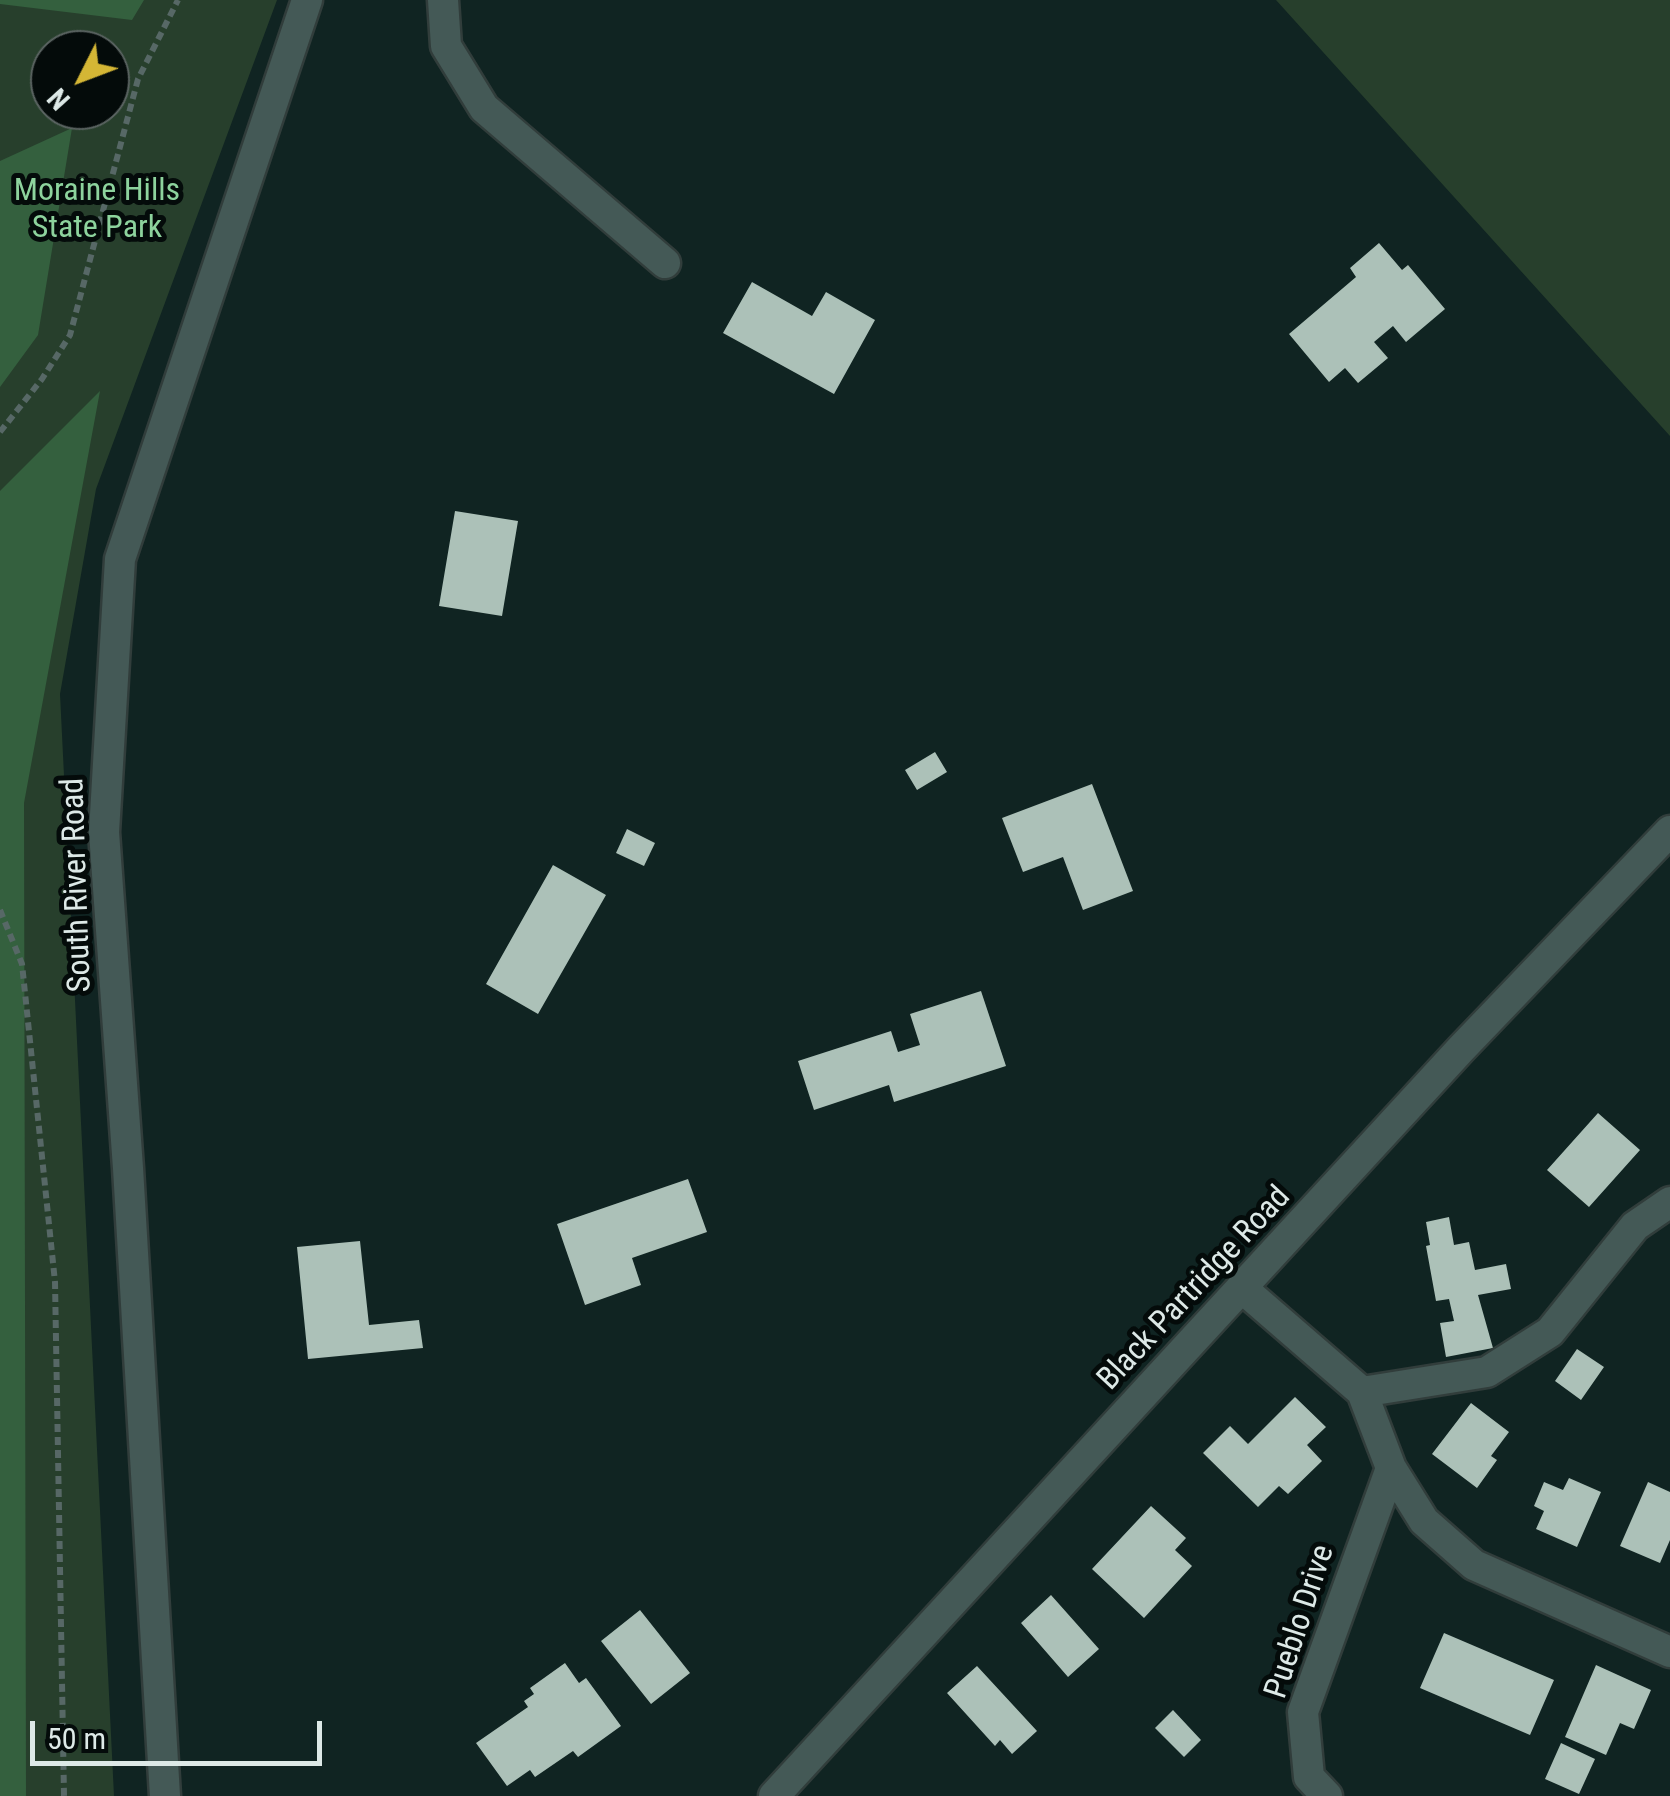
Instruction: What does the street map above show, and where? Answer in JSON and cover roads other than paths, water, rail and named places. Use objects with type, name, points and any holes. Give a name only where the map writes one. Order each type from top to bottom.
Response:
[{"type":"street","name":"South River Road","points":[[165,1796],[130,1188],[104,832],[120,559],[307,0]]},
{"type":"street","points":[[443,0],[446,46],[484,108],[665,263]]},
{"type":"street","name":"Black Partridge Road","points":[[774,1796],[1461,1049],[1670,831]]},
{"type":"street","points":[[1362,1392],[1487,1372],[1550,1332],[1635,1226],[1670,1202]]},
{"type":"street","points":[[1243,1289],[1362,1392],[1390,1468],[1424,1521],[1474,1565],[1670,1652]]},
{"type":"street","name":"Pueblo Drive","points":[[1326,1796],[1309,1777],[1304,1712],[1390,1468]]},
{"type":"park label","name":"Moraine Hills State Park","points":[[97,210]]}]
